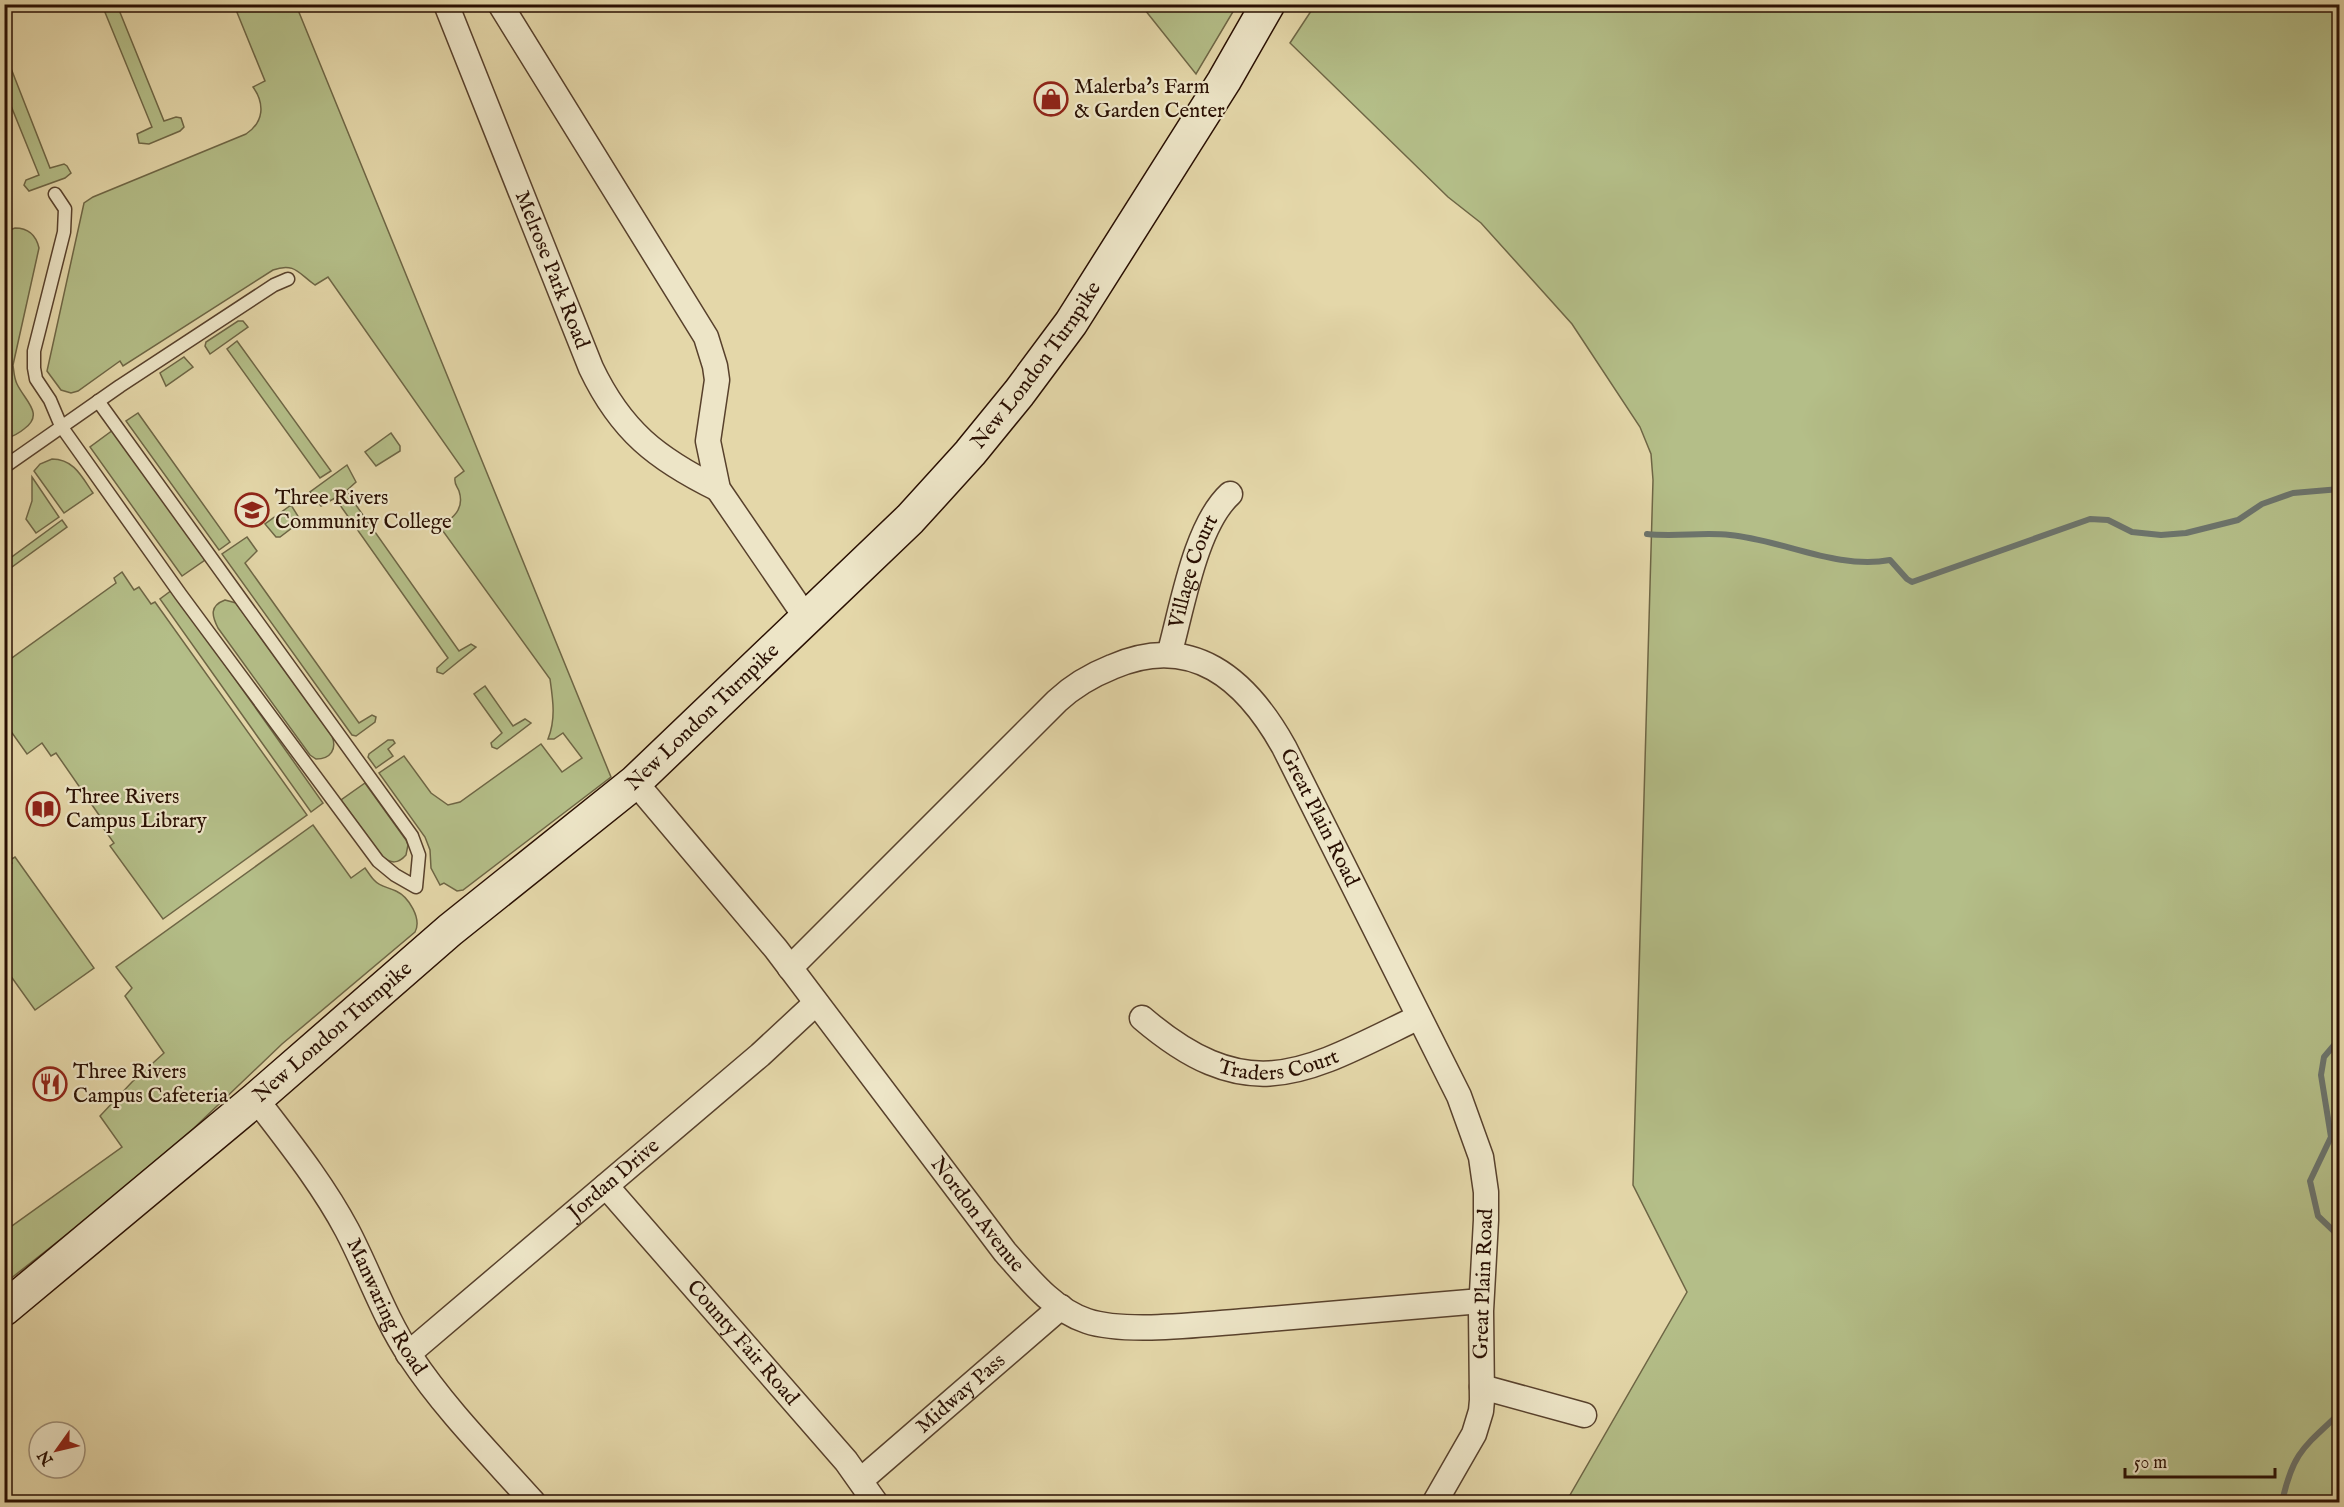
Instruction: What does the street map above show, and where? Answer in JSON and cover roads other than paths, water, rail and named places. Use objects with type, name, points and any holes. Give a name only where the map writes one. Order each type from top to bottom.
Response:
[{"type":"main road","name":"New London Turnpike","points":[[4,1309],[256,1099],[450,930],[635,782],[910,519],[970,453],[1019,393],[1071,323],[1224,81],[1268,4]]},
{"type":"street","name":"Melrose Park Road","points":[[446,4],[586,357],[605,396],[630,429],[660,455],[679,469],[718,489]]},
{"type":"street","name":"Melrose Park Road","points":[[500,4],[706,337],[717,380],[708,441],[718,489],[807,619]]},
{"type":"street","name":"Village Court","points":[[1169,655],[1203,535],[1216,511],[1230,494]]},
{"type":"street","name":"Great Plain Road","points":[[790,968],[1065,694],[1086,680],[1118,664],[1146,656],[1169,655],[1198,660],[1222,672],[1245,691],[1264,715],[1284,747],[1462,1102],[1481,1157],[1486,1203],[1481,1301],[1482,1407],[1477,1425],[1435,1503]]},
{"type":"street","name":"Nordon Avenue","points":[[635,782],[790,968],[1005,1252],[1035,1285],[1074,1316],[1093,1323],[1141,1327],[1217,1323],[1481,1301]]},
{"type":"street","name":"Jordan Drive","points":[[408,1354],[764,1051],[816,1003]]},
{"type":"street","name":"Traders Court","points":[[1142,1018],[1160,1033],[1201,1058],[1234,1071],[1261,1074],[1288,1073],[1315,1066],[1419,1017]]},
{"type":"street","name":"Manwaring Road","points":[[256,1099],[314,1176],[334,1208],[408,1354],[444,1402],[533,1503]]},
{"type":"street","name":"County Fair Road","points":[[606,1186],[861,1480],[875,1503]]},
{"type":"street","name":"Midway Pass","points":[[861,1480],[1061,1307]]},
{"type":"street","points":[[1482,1387],[1584,1415]]},
{"type":"lane","points":[[55,194],[64,209],[64,232],[33,360],[36,379],[50,400],[61,426],[181,595],[378,861],[395,875],[416,887],[419,855],[412,836],[98,400]]},
{"type":"lane","points":[[4,466],[98,400],[274,285],[288,279]]},
{"type":"waterway","points":[[1647,534],[1730,535],[1830,558],[1870,562],[1890,560],[1912,582],[2090,519],[2108,520],[2132,532],[2161,535],[2186,533],[2238,520],[2262,504],[2293,493],[2340,489]]},
{"type":"waterway","points":[[2340,1043],[2335,1044],[2324,1057],[2321,1075],[2331,1137],[2310,1181],[2318,1216],[2340,1237]]},
{"type":"waterway","points":[[2282,1502],[2296,1461],[2317,1434],[2340,1413]]},
{"type":"place","name":"Malerba's Farm & Garden Center","points":[[1051,99]]},
{"type":"place","name":"Three Rivers Community College","points":[[252,510]]},
{"type":"place","name":"Three Rivers Campus Library","points":[[43,809]]},
{"type":"place","name":"Three Rivers Campus Cafeteria","points":[[50,1084]]}]
